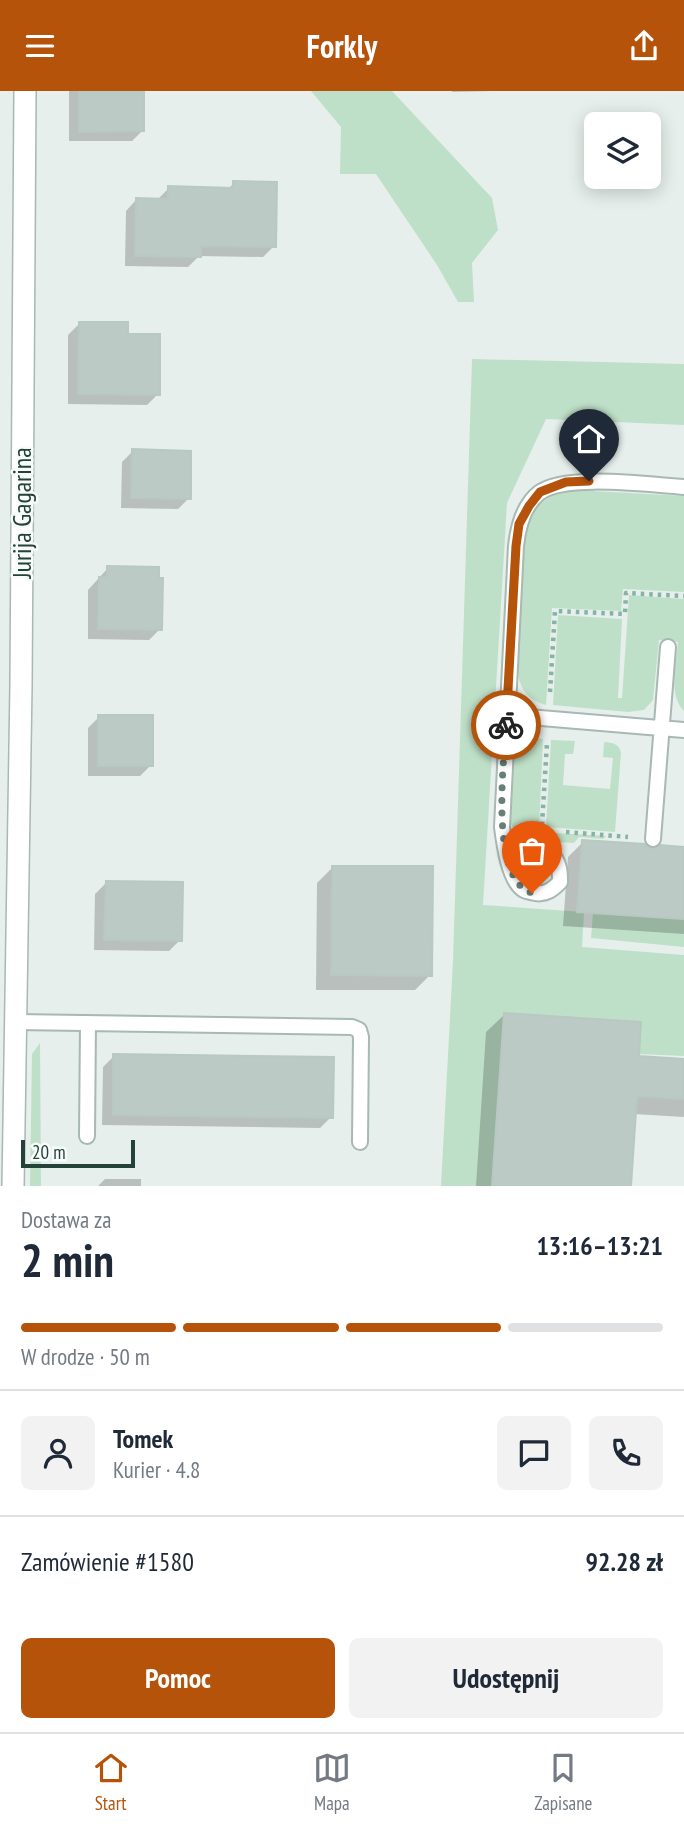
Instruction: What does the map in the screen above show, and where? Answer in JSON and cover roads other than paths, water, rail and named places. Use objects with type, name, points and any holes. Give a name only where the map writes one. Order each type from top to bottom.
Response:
[{"type":"street","name":"Jurija Gagarina","points":[[13,1186],[15,1022],[10,685],[25,91]]},
{"type":"lane","points":[[508,857],[502,827],[506,715],[519,524],[540,492],[566,482],[684,487]]},
{"type":"lane","points":[[653,839],[668,647]]},
{"type":"lane","points":[[506,715],[684,730]]},
{"type":"lane","points":[[15,1022],[352,1027],[359,1030],[361,1037],[360,1142]]},
{"type":"lane","points":[[87,1136],[88,1023]]}]
